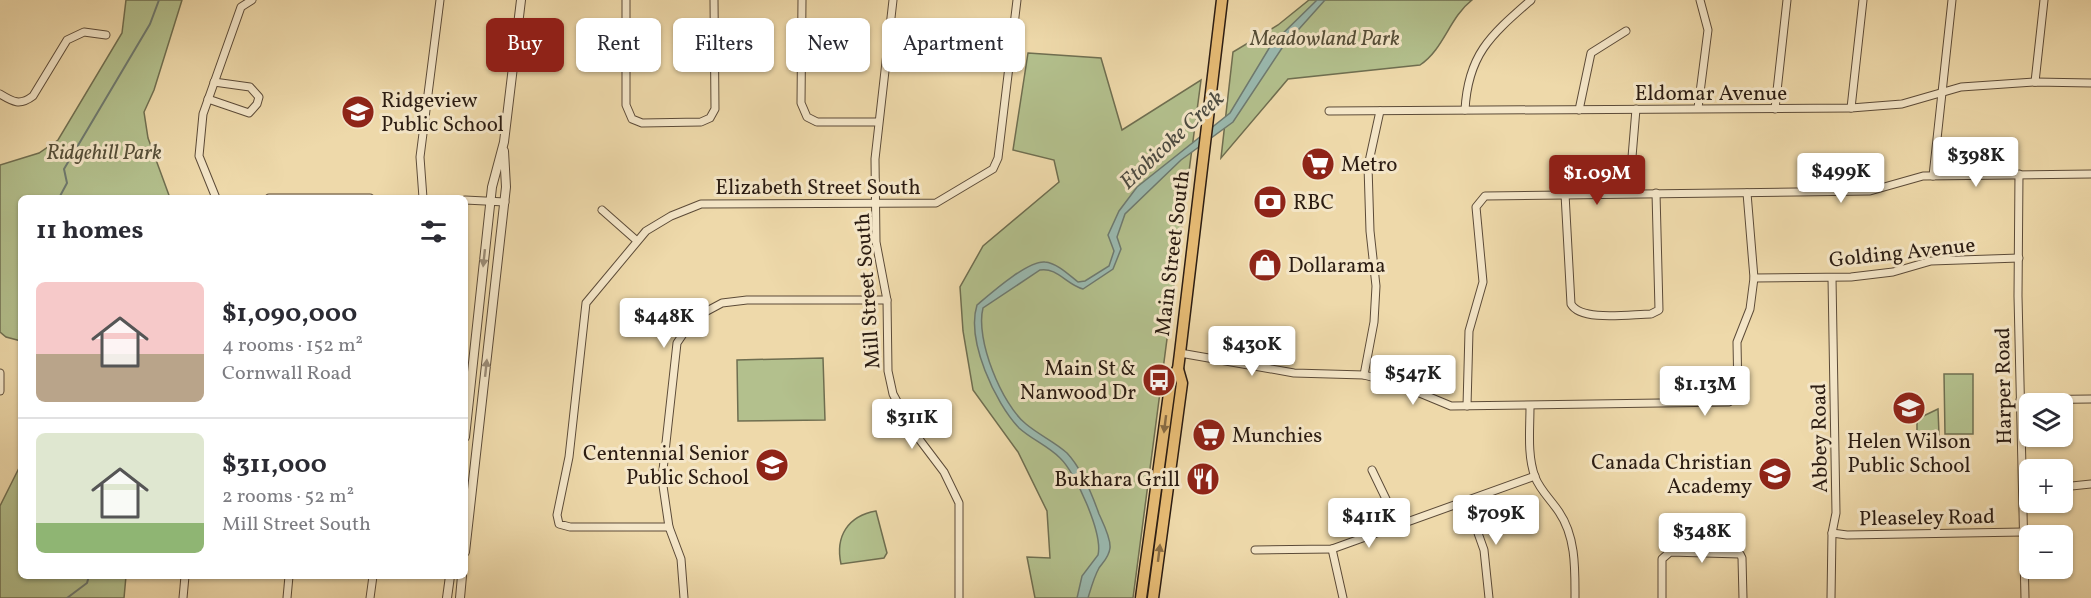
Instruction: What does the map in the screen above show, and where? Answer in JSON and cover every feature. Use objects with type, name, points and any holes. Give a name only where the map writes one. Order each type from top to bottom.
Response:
[{"type":"main road","name":"Main Street South","points":[[1154,598],[1182,383],[1178,369],[1222,0]]},
{"type":"main road","name":"Main Street South","points":[[1141,598],[1170,379],[1178,369]]},
{"type":"street","points":[[215,195],[199,156],[208,99],[242,7],[252,0]]},
{"type":"street","points":[[423,195],[420,157],[440,0]]},
{"type":"street","points":[[468,409],[490,200],[504,142],[521,0]]},
{"type":"street","points":[[626,0],[626,105],[632,119],[642,123],[701,122],[710,118],[715,109],[714,0]]},
{"type":"street","points":[[802,0],[801,103],[807,117],[818,122],[878,122]]},
{"type":"street","name":"Mill Street South","points":[[893,0],[878,122],[876,203],[876,242],[887,300],[888,371],[893,394],[913,431],[944,472],[959,504],[959,598]]},
{"type":"street","name":"Elizabeth Street South","points":[[669,527],[564,527],[559,524],[557,515],[569,457],[586,303],[636,240],[671,216],[701,204],[936,203],[993,169],[998,158],[1017,0]]},
{"type":"street","points":[[1465,110],[1472,68],[1483,45],[1531,0]]},
{"type":"street","points":[[1698,108],[1708,30],[1700,0]]},
{"type":"street","points":[[1776,109],[1787,0]]},
{"type":"street","points":[[1851,108],[1863,0]]},
{"type":"street","points":[[1933,176],[1952,0]]},
{"type":"street","points":[[2035,82],[2044,0]]},
{"type":"street","points":[[0,94],[15,103],[25,102],[33,96],[67,40],[84,32],[106,34]]},
{"type":"street","points":[[1579,110],[1591,53],[1626,32]]},
{"type":"street","points":[[208,99],[249,113],[257,104],[259,97],[250,87],[214,82]]},
{"type":"street","name":"Eldomar Avenue","points":[[1329,111],[1851,108],[1895,105],[1941,91],[1991,84],[2091,83]]},
{"type":"street","points":[[1629,193],[1636,109]]},
{"type":"street","points":[[1364,375],[1374,322],[1376,286],[1370,231],[1368,166],[1380,111]]},
{"type":"street","points":[[468,525],[504,202],[504,142]]},
{"type":"street","name":"Harper Road","points":[[2019,174],[2020,393]]},
{"type":"street","points":[[1467,406],[1469,331],[1483,282],[1477,231],[1477,202],[1485,196],[1870,191],[1923,176],[2091,174]]},
{"type":"street","points":[[1565,195],[1571,304],[1574,309],[1585,315],[1607,315],[1651,314],[1659,310],[1656,193]]},
{"type":"street","points":[[1180,352],[1294,373],[1364,375],[1398,384],[1443,403],[1467,406],[1717,404],[1735,399],[1739,390],[1737,342],[1750,309],[1754,278],[1747,193]]},
{"type":"street","points":[[468,200],[504,202]]},
{"type":"street","points":[[602,210],[636,240]]},
{"type":"street","name":"Golding Avenue","points":[[1754,278],[1832,278],[1893,273],[1931,261],[2019,258]]},
{"type":"street","name":"Abbey Road","points":[[1831,598],[1832,533],[1836,513],[1832,278]]},
{"type":"street","points":[[684,598],[681,559],[669,527],[662,479],[677,343],[694,318],[722,303],[747,300],[887,300]]},
{"type":"street","points":[[0,373],[0,391]]},
{"type":"street","points":[[2073,399],[2091,399]]},
{"type":"street","points":[[1530,407],[1530,456],[1535,476],[1560,513],[1569,535],[1574,554],[1575,598]]},
{"type":"street","points":[[1372,470],[1399,525]]},
{"type":"street","points":[[1255,550],[1332,549],[1535,476]]},
{"type":"street","points":[[2073,486],[2091,484]]},
{"type":"street","points":[[1467,502],[1484,550],[1489,598]]},
{"type":"street","name":"Pleaseley Road","points":[[1832,533],[1846,535],[2019,532]]},
{"type":"street","points":[[1332,549],[1343,598]]},
{"type":"street","points":[[1662,598],[1662,559],[1670,552],[1740,554],[1743,598]]},
{"type":"street","points":[[183,598],[186,579]]},
{"type":"street","points":[[287,598],[289,579]]},
{"type":"street","points":[[370,598],[373,579]]},
{"type":"street","points":[[447,598],[450,579]]},
{"type":"street","points":[[460,598],[462,579]]},
{"type":"street","name":"Harper Road","points":[[2024,579],[2025,598]]},
{"type":"green space","name":"Ridgehill Park","points":[[126,0],[182,0],[154,90],[144,112],[148,138],[169,195],[18,195],[18,340],[6,337],[0,332],[0,165],[39,153],[58,140],[122,33]]},
{"type":"green space","name":"Meadowland Park","points":[[1309,0],[1472,0],[1464,7],[1435,51],[1420,65],[1288,79],[1221,158],[1233,52],[1278,25]]},
{"type":"green space","points":[[1028,53],[1101,58],[1122,130],[1201,80],[1133,598],[1035,598],[1027,557],[1050,558],[1047,511],[1018,452],[973,390],[963,331],[960,287],[983,246],[1059,182],[1054,160],[1013,150]]},
{"type":"green space","points":[[823,358],[825,420],[738,421],[737,360]]},
{"type":"green space","points":[[1944,374],[1973,374],[1973,434],[1945,434]]},
{"type":"green space","points":[[1938,409],[1939,435],[1927,445],[1920,443],[1917,436],[1917,419]]},
{"type":"green space","points":[[18,470],[18,579],[126,579],[124,598],[0,598],[0,506]]},
{"type":"green space","points":[[876,511],[887,553],[884,558],[841,564],[840,545],[846,529],[858,517]]},
{"type":"water","points":[[1317,0],[1325,0],[1282,48],[1233,122],[1181,160],[1125,214],[1117,237],[1121,249],[1113,269],[1083,289],[1052,271],[1040,270],[983,308],[983,337],[987,353],[1008,402],[1026,424],[1062,449],[1072,459],[1086,482],[1108,535],[1109,554],[1097,571],[1088,598],[1077,598],[1082,576],[1098,555],[1096,533],[1087,504],[1060,458],[1019,428],[992,387],[979,353],[975,319],[977,305],[1019,272],[1038,263],[1045,262],[1054,265],[1078,282],[1085,281],[1109,266],[1114,251],[1108,235],[1119,211],[1137,187],[1230,113],[1271,45]]},
{"type":"waterway","points":[[61,195],[67,183],[64,169],[150,24],[159,0]]},
{"type":"waterway","points":[[67,598],[87,583],[88,579]]},
{"type":"place","name":"Ridgeview Public School","points":[[358,112]]},
{"type":"place","name":"Metro","points":[[1318,164]]},
{"type":"place","name":"RBC","points":[[1270,202]]},
{"type":"place","name":"Dollarama","points":[[1265,265]]},
{"type":"place","name":"Main St & Nanwood Dr","points":[[1159,380]]},
{"type":"place","name":"Helen Wilson Public School","points":[[1909,408]]},
{"type":"place","name":"Munchies","points":[[1209,435]]},
{"type":"place","name":"Centennial Senior Public School","points":[[772,465]]},
{"type":"place","name":"Canada Christian Academy","points":[[1775,474]]},
{"type":"place","name":"Bukhara Grill","points":[[1203,479]]},
{"type":"water label","name":"Etobicoke Creek","points":[[1171,139]]}]
